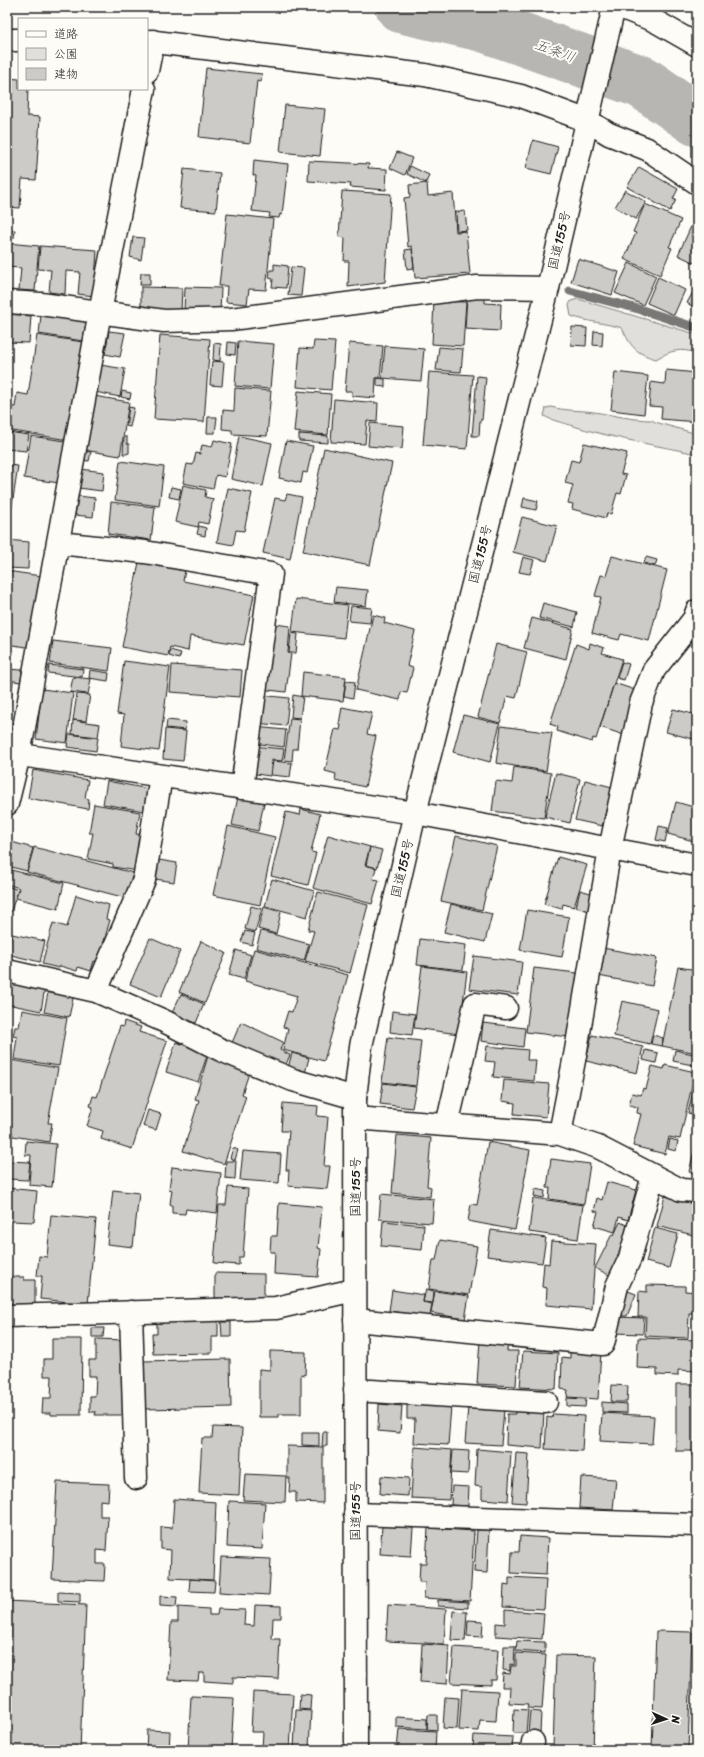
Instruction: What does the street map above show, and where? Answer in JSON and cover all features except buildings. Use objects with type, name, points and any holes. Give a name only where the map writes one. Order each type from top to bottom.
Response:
[{"type":"main road","points":[[615,9],[655,21],[697,45]]},
{"type":"main road","name":"国道155号","points":[[356,1750],[354,1320],[355,1108],[361,1046],[415,813],[548,288],[615,9]]},
{"type":"main road","points":[[7,40],[18,40]]},
{"type":"main road","points":[[148,61],[150,41],[425,75],[521,96],[588,121],[609,134],[647,149],[697,183]]},
{"type":"main road","points":[[7,804],[13,754],[58,543],[100,312],[144,90]]},
{"type":"main road","points":[[7,302],[41,304],[164,321],[231,319],[477,287],[548,288]]},
{"type":"main road","points":[[58,543],[145,552],[270,574],[242,788]]},
{"type":"main road","points":[[560,1134],[610,850],[641,702],[654,670],[696,616]]},
{"type":"main road","points":[[13,754],[415,813],[697,865]]},
{"type":"main road","points":[[96,991],[144,880],[161,776]]},
{"type":"main road","points":[[7,971],[96,991],[164,1021],[228,1053],[355,1108],[448,1125],[560,1134],[598,1147],[680,1190],[697,1191]]},
{"type":"main road","points":[[448,1125],[474,1004],[506,1008]]},
{"type":"main road","points":[[354,1320],[603,1344],[617,1286],[630,1258],[653,1176]]},
{"type":"main road","points":[[7,1316],[276,1308],[354,1290]]},
{"type":"main road","points":[[131,1312],[136,1478]]},
{"type":"main road","points":[[355,1390],[546,1402]]},
{"type":"main road","points":[[355,1514],[697,1525]]},
{"type":"green space","points":[[578,299],[697,335],[697,353],[680,350],[656,359],[649,357],[638,352],[631,345],[622,328],[571,316],[569,305],[571,301]]},
{"type":"green space","points":[[551,407],[652,420],[697,434],[697,454],[617,438],[554,420],[544,416],[546,408]]},
{"type":"waterway","name":"五条川","points":[[402,7],[485,26],[642,82],[697,120]]},
{"type":"waterway","points":[[570,291],[642,310],[697,328]]}]
